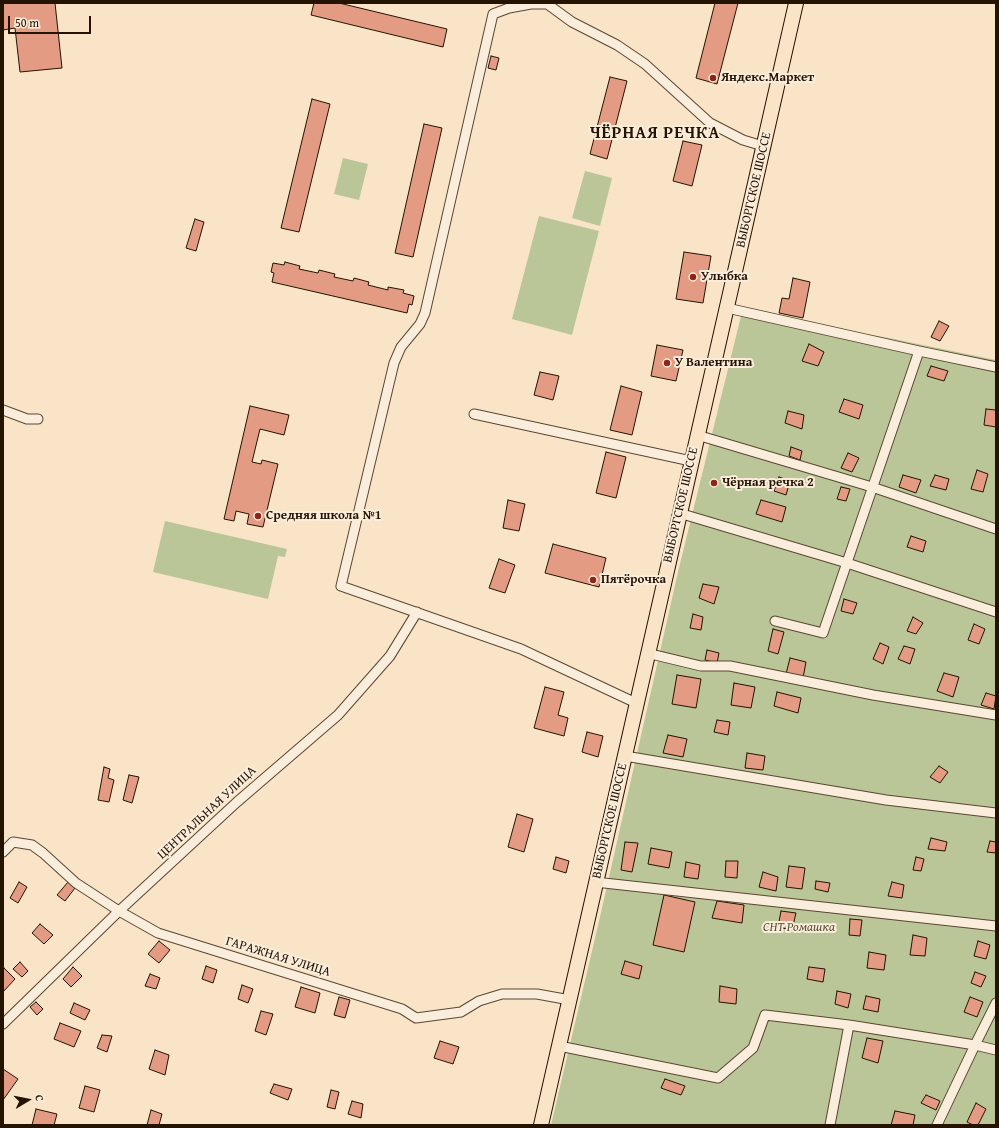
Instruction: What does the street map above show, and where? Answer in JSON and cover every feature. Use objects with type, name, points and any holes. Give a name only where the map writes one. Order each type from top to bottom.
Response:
[{"type":"main road","name":"ВЫБОРГСКОЕ ШОССЕ","points":[[541,1125],[647,653],[796,3]]},
{"type":"street","points":[[636,703],[521,649],[342,586],[394,363],[401,347],[420,324],[425,313],[493,14],[509,8],[547,3],[572,22],[618,45],[645,64],[710,123],[743,140],[763,146]]},
{"type":"street","points":[[727,308],[996,367]]},
{"type":"street","points":[[775,621],[823,633],[919,351]]},
{"type":"street","points":[[3,410],[27,419],[38,418]]},
{"type":"street","points":[[474,414],[691,461]]},
{"type":"street","points":[[697,435],[872,487],[996,529]]},
{"type":"street","points":[[679,513],[847,563],[996,612]]},
{"type":"street","name":"ЦЕНТРАЛЬНАЯ УЛИЦА","points":[[3,1024],[119,911],[237,802],[338,715],[390,656],[417,612]]},
{"type":"street","points":[[647,653],[701,666],[730,666],[874,695],[996,715]]},
{"type":"street","points":[[625,756],[886,800],[996,813]]},
{"type":"street","name":"ГАРАЖНАЯ УЛИЦА","points":[[3,852],[13,842],[32,845],[76,883],[119,911],[158,933],[402,1009],[416,1018],[461,1012],[479,1001],[502,994],[537,994],[570,1000]]},
{"type":"street","points":[[595,882],[996,926]]},
{"type":"street","points":[[937,1125],[974,1045],[996,1002]]},
{"type":"street","points":[[559,1046],[718,1078],[753,1048],[765,1015],[849,1025],[974,1045],[996,1050]]},
{"type":"street","points":[[830,1125],[849,1025]]},
{"type":"green space","points":[[343,158],[368,164],[359,200],[334,194]]},
{"type":"green space","points":[[585,171],[612,178],[600,226],[572,218]]},
{"type":"green space","points":[[539,216],[599,231],[572,335],[512,319]]},
{"type":"green space","name":"СНТ Ромашка","points":[[742,312],[889,338],[996,360],[996,1125],[551,1125],[600,917],[678,572]]},
{"type":"green space","points":[[165,521],[287,549],[285,557],[278,556],[268,599],[153,572]]},
{"type":"building","points":[[3,3],[55,3],[62,68],[20,72],[15,28],[3,30]]},
{"type":"building","points":[[314,3],[339,3],[447,29],[443,47],[311,15]]},
{"type":"building","points":[[715,3],[738,3],[717,84],[696,78]]},
{"type":"building","points":[[491,56],[499,58],[496,70],[488,68]]},
{"type":"building","points":[[610,77],[627,81],[607,159],[590,154]]},
{"type":"building","points":[[312,99],[330,104],[299,232],[281,228]]},
{"type":"building","points":[[424,124],[442,128],[413,257],[395,253]]},
{"type":"building","points":[[683,141],[702,145],[692,186],[673,181]]},
{"type":"building","points":[[195,219],[204,222],[196,251],[186,248]]},
{"type":"building","name":"Улыбка","points":[[684,252],[711,256],[703,303],[676,299]]},
{"type":"building","points":[[285,262],[300,266],[299,269],[318,273],[319,270],[335,274],[334,277],[353,281],[354,278],[369,282],[368,285],[388,290],[388,287],[404,290],[403,293],[414,296],[412,305],[409,304],[407,313],[272,282],[274,273],[271,272],[273,263],[284,265]]},
{"type":"building","points":[[793,278],[810,282],[803,318],[779,313],[782,298],[789,299]]},
{"type":"building","points":[[939,321],[949,326],[940,341],[931,337]]},
{"type":"building","points":[[809,344],[824,352],[818,366],[802,361]]},
{"type":"building","name":"У Валентина","points":[[657,345],[683,350],[676,381],[651,376]]},
{"type":"building","points":[[931,366],[948,371],[944,381],[927,376]]},
{"type":"building","points":[[540,372],[559,376],[553,400],[534,395]]},
{"type":"building","points":[[621,386],[642,392],[632,435],[610,430]]},
{"type":"building","points":[[844,399],[863,405],[859,419],[839,412]]},
{"type":"building","points":[[250,406],[289,415],[284,435],[260,429],[252,462],[261,464],[262,460],[278,464],[263,527],[247,524],[249,514],[236,511],[234,521],[224,519]]},
{"type":"building","points":[[986,409],[996,410],[996,427],[984,425]]},
{"type":"building","points":[[788,411],[804,415],[802,429],[785,423]]},
{"type":"building","points":[[791,447],[802,451],[800,460],[789,456]]},
{"type":"building","points":[[606,452],[626,457],[616,498],[596,493]]},
{"type":"building","points":[[848,453],[859,458],[852,472],[841,468]]},
{"type":"building","points":[[977,470],[988,474],[983,492],[971,489]]},
{"type":"building","points":[[903,475],[921,480],[916,493],[899,487]]},
{"type":"building","points":[[935,475],[949,479],[946,490],[930,486]]},
{"type":"building","points":[[779,477],[790,481],[786,495],[774,491]]},
{"type":"building","points":[[841,487],[850,489],[846,501],[837,499]]},
{"type":"building","points":[[508,500],[525,504],[519,531],[503,528]]},
{"type":"building","points":[[761,500],[786,507],[782,522],[756,514]]},
{"type":"building","points":[[911,536],[926,541],[923,552],[907,547]]},
{"type":"building","points":[[553,544],[606,558],[599,587],[545,573]]},
{"type":"building","points":[[499,559],[515,565],[505,593],[489,588]]},
{"type":"building","points":[[703,584],[719,587],[714,604],[699,598]]},
{"type":"building","points":[[844,599],[857,603],[853,614],[841,611]]},
{"type":"building","points":[[693,614],[703,617],[701,630],[690,628]]},
{"type":"building","points":[[913,617],[923,623],[916,634],[907,631]]},
{"type":"building","points":[[974,624],[985,629],[979,644],[968,640]]},
{"type":"building","points":[[773,629],[784,632],[778,654],[768,651]]},
{"type":"building","points":[[880,643],[889,647],[883,664],[873,659]]},
{"type":"building","points":[[904,646],[915,649],[910,664],[898,659]]},
{"type":"building","points":[[707,650],[719,653],[717,663],[705,660]]},
{"type":"building","points":[[790,658],[806,662],[803,678],[786,674]]},
{"type":"building","points":[[944,673],[959,677],[953,697],[937,691]]},
{"type":"building","points":[[677,675],[701,679],[696,708],[672,704]]},
{"type":"building","points":[[734,683],[755,687],[751,708],[731,705]]},
{"type":"building","points":[[545,687],[564,692],[558,715],[568,718],[564,736],[534,728]]},
{"type":"building","points":[[777,692],[801,698],[798,713],[774,706]]},
{"type":"building","points":[[986,693],[996,696],[994,709],[981,705]]},
{"type":"building","points":[[717,720],[730,722],[728,735],[714,732]]},
{"type":"building","points":[[587,732],[603,736],[598,757],[582,752]]},
{"type":"building","points":[[668,735],[687,739],[683,757],[663,753]]},
{"type":"building","points":[[747,753],[765,756],[763,770],[745,768]]},
{"type":"building","points":[[939,766],[948,772],[940,783],[930,777]]},
{"type":"building","points":[[104,767],[110,769],[108,778],[114,780],[109,802],[98,800]]},
{"type":"building","points":[[129,775],[139,777],[132,803],[123,800]]},
{"type":"building","points":[[517,814],[533,819],[524,852],[508,847]]},
{"type":"building","points":[[931,838],[947,842],[945,851],[928,849]]},
{"type":"building","points":[[990,841],[996,842],[996,853],[987,852]]},
{"type":"building","points":[[625,842],[638,843],[632,872],[621,870]]},
{"type":"building","points":[[651,848],[672,852],[669,868],[648,864]]},
{"type":"building","points":[[556,857],[569,861],[566,873],[553,869]]},
{"type":"building","points":[[916,857],[924,859],[921,871],[913,870]]},
{"type":"building","points":[[726,861],[738,861],[737,878],[725,877]]},
{"type":"building","points":[[686,862],[700,865],[698,879],[684,877]]},
{"type":"building","points":[[789,866],[805,868],[802,889],[786,887]]},
{"type":"building","points":[[763,872],[778,877],[776,891],[759,887]]},
{"type":"building","points":[[816,881],[830,883],[828,892],[815,889]]},
{"type":"building","points":[[19,882],[27,887],[18,903],[10,898]]},
{"type":"building","points":[[68,882],[75,888],[65,901],[57,895]]},
{"type":"building","points":[[892,882],[904,885],[902,898],[888,896]]},
{"type":"building","points":[[664,895],[695,902],[684,952],[653,945]]},
{"type":"building","points":[[717,901],[744,905],[742,923],[712,918]]},
{"type":"building","points":[[781,911],[796,913],[792,930],[778,927]]},
{"type":"building","points":[[850,919],[862,920],[860,936],[849,935]]},
{"type":"building","points":[[40,924],[53,935],[44,944],[32,933]]},
{"type":"building","points":[[913,935],[927,938],[925,956],[910,955]]},
{"type":"building","points":[[159,941],[170,950],[159,963],[148,954]]},
{"type":"building","points":[[978,941],[990,945],[986,959],[974,956]]},
{"type":"building","points":[[869,952],[886,955],[884,970],[867,968]]},
{"type":"building","points":[[625,961],[642,966],[639,979],[621,974]]},
{"type":"building","points":[[20,962],[28,971],[22,977],[13,969]]},
{"type":"building","points":[[206,966],[217,970],[213,983],[202,979]]},
{"type":"building","points":[[73,967],[82,976],[71,987],[63,979]]},
{"type":"building","points":[[809,967],[825,969],[823,982],[807,979]]},
{"type":"building","points":[[4,968],[15,979],[3,992],[3,969]]},
{"type":"building","points":[[975,972],[986,976],[981,987],[971,983]]},
{"type":"building","points":[[150,974],[160,978],[156,989],[145,986]]},
{"type":"building","points":[[242,985],[253,989],[248,1003],[238,999]]},
{"type":"building","points":[[720,986],[737,989],[736,1004],[719,1002]]},
{"type":"building","points":[[301,987],[320,993],[315,1013],[295,1007]]},
{"type":"building","points":[[837,991],[851,994],[848,1008],[835,1004]]},
{"type":"building","points":[[866,996],[880,999],[878,1012],[863,1009]]},
{"type":"building","points":[[339,997],[350,1000],[345,1018],[334,1015]]},
{"type":"building","points":[[970,997],[983,1002],[977,1017],[964,1012]]},
{"type":"building","points":[[36,1002],[43,1009],[37,1015],[30,1007]]},
{"type":"building","points":[[74,1003],[90,1010],[85,1020],[70,1013]]},
{"type":"building","points":[[261,1011],[273,1014],[266,1035],[255,1031]]},
{"type":"building","points":[[60,1023],[81,1031],[74,1047],[54,1039]]},
{"type":"building","points":[[102,1035],[112,1036],[107,1052],[97,1048]]},
{"type":"building","points":[[867,1038],[883,1041],[878,1063],[862,1058]]},
{"type":"building","points":[[440,1041],[459,1047],[453,1064],[434,1058]]},
{"type":"building","points":[[155,1050],[169,1055],[165,1075],[149,1069]]},
{"type":"building","points":[[3,1069],[18,1079],[3,1100]]},
{"type":"building","points":[[665,1079],[685,1086],[681,1095],[661,1088]]},
{"type":"building","points":[[274,1084],[292,1089],[288,1100],[270,1093]]},
{"type":"building","points":[[85,1086],[100,1090],[94,1112],[79,1108]]},
{"type":"building","points":[[331,1090],[339,1092],[335,1109],[327,1107]]},
{"type":"building","points":[[926,1095],[940,1101],[936,1110],[921,1103]]},
{"type":"building","points":[[352,1101],[363,1104],[361,1118],[348,1114]]},
{"type":"building","points":[[976,1103],[986,1109],[978,1125],[973,1125],[967,1122]]},
{"type":"building","points":[[36,1109],[57,1114],[54,1125],[32,1125]]},
{"type":"building","points":[[151,1110],[162,1114],[159,1125],[147,1125]]},
{"type":"building","points":[[895,1111],[915,1115],[913,1125],[891,1125]]},
{"type":"place","name":"Яндекс.Маркет","points":[[713,78]]},
{"type":"place","name":"Улыбка","points":[[693,277]]},
{"type":"place","name":"У Валентина","points":[[667,363]]},
{"type":"place","name":"Чёрная речка 2","points":[[714,483]]},
{"type":"place","name":"Средняя школа №1","points":[[258,516]]},
{"type":"place","name":"Пятёрочка","points":[[593,580]]},
{"type":"district","name":"ЧЁРНАЯ РЕЧКА","points":[[655,134]]}]
